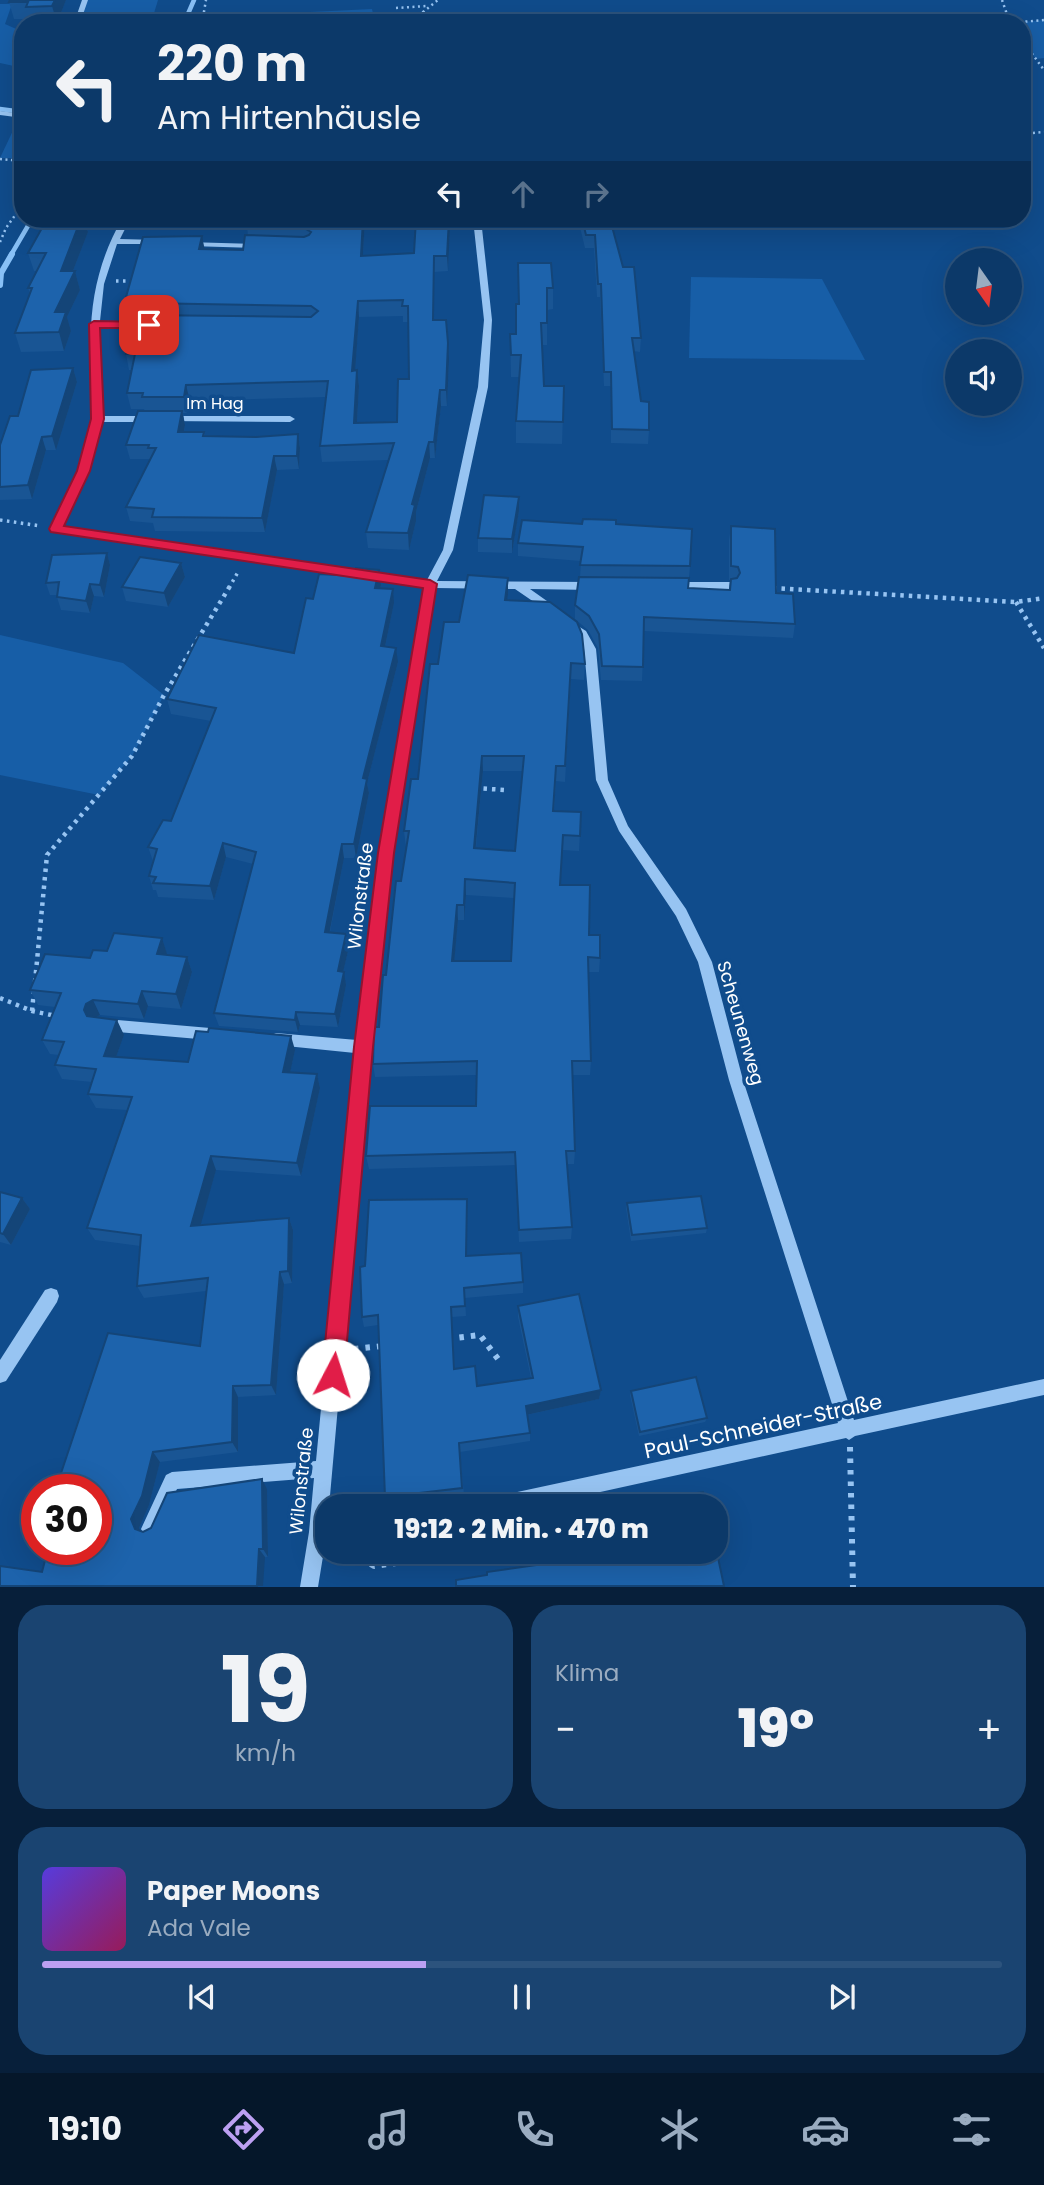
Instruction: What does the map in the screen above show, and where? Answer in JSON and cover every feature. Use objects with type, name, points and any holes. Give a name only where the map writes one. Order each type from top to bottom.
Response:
[{"type":"street","points":[[121,228],[113,241],[94,324],[97,419],[84,471],[55,529],[430,584],[611,586]]},
{"type":"street","name":"Wilonstraße","points":[[324,1494],[363,1047],[387,846],[430,584],[448,550],[483,387],[488,320],[478,228]]},
{"type":"street","points":[[113,241],[168,243]]},
{"type":"street","points":[[182,243],[265,246]]},
{"type":"street","points":[[94,324],[163,325]]},
{"type":"street","name":"Im Hag","points":[[97,419],[290,419]]},
{"type":"street","name":"Scheunenweg","points":[[519,586],[582,634],[590,649],[603,780],[623,828],[681,913],[705,962],[736,1080],[817,1324],[849,1431]]},
{"type":"street","points":[[664,586],[730,586]]},
{"type":"street","points":[[100,1024],[225,1035]]},
{"type":"street","points":[[266,1039],[363,1047]]},
{"type":"street","points":[[0,1375],[51,1296]]},
{"type":"street","name":"Paul-Schneider-Straße","points":[[551,1494],[1044,1387]]},
{"type":"street","points":[[150,1530],[172,1482],[324,1469]]},
{"type":"street","name":"Wilonstraße","points":[[309,1587],[315,1563]]},
{"type":"path","points":[[396,8],[427,6],[438,0]]},
{"type":"path","points":[[423,14],[427,6]]},
{"type":"path","points":[[1031,52],[1044,70]]},
{"type":"path","points":[[0,242],[14,217]]},
{"type":"path","points":[[102,282],[138,281]]},
{"type":"path","points":[[0,520],[55,529]]},
{"type":"path","points":[[32,1011],[47,855],[132,756],[164,695],[247,557]]},
{"type":"path","points":[[768,588],[1017,602],[1044,598]]},
{"type":"path","points":[[1017,602],[1044,648]]},
{"type":"path","points":[[467,788],[505,790]]},
{"type":"path","points":[[0,998],[32,1011],[59,1016]]},
{"type":"path","points":[[446,1339],[480,1335],[498,1359]]},
{"type":"path","points":[[335,1351],[391,1345]]},
{"type":"path","points":[[849,1431],[853,1587]]},
{"type":"path","points":[[371,1564],[389,1564]]},
{"type":"path","points":[[540,1564],[545,1574]]},
{"type":"shaded area","points":[[85,0],[158,0],[154,14],[80,14]]},
{"type":"shaded area","points":[[0,4],[12,4],[5,24],[14,28],[14,66],[0,63]]},
{"type":"shaded area","points":[[372,9],[373,14],[269,14]]},
{"type":"shaded area","points":[[1044,20],[1044,58],[1036,59],[1031,52],[1031,21]]},
{"type":"shaded area","points":[[14,129],[14,158],[0,158]]},
{"type":"shaded area","points":[[691,277],[822,279],[865,360],[689,358]]},
{"type":"shaded area","points":[[0,635],[123,663],[164,695],[132,756],[99,795],[0,775]]},
{"type":"building","points":[[55,0],[52,6],[26,7],[28,2],[9,2]]},
{"type":"building","points":[[42,228],[78,228],[61,271],[75,271],[55,312],[66,312],[59,332],[15,333],[32,288],[28,288],[46,253],[28,253]]},
{"type":"building","points":[[304,228],[363,228],[361,256],[414,253],[415,228],[449,228],[447,256],[434,256],[433,320],[446,320],[446,390],[440,390],[434,442],[429,442],[412,504],[415,505],[408,533],[366,532],[394,443],[320,446],[328,381],[186,385],[184,397],[142,397],[143,393],[127,393],[135,354],[126,354],[138,315],[311,317],[318,311],[311,306],[142,303],[144,296],[126,297],[143,237],[202,236],[199,249],[243,250],[245,235],[304,237],[311,232]],"holes":[[[403,300],[402,306],[408,306],[409,379],[398,379],[397,422],[354,423],[357,370],[352,371],[358,301]]]},
{"type":"building","points":[[584,228],[612,228],[623,267],[634,267],[641,338],[632,338],[641,401],[649,402],[649,430],[612,429],[611,372],[604,372],[601,284],[598,284],[595,235],[586,235]]},
{"type":"building","points":[[518,263],[551,263],[553,288],[547,288],[547,323],[541,323],[544,386],[564,386],[563,422],[516,421],[521,355],[511,355],[510,334],[516,334],[516,304],[519,304]]},
{"type":"building","points":[[73,368],[52,436],[42,437],[28,485],[0,487],[0,445],[10,416],[18,416],[31,370]]},
{"type":"building","points":[[138,411],[182,411],[178,432],[204,432],[203,436],[256,437],[298,434],[297,456],[274,456],[262,518],[152,517],[154,509],[126,507],[156,448],[148,448],[149,445],[126,445]]},
{"type":"building","points":[[484,495],[519,497],[512,539],[478,538]]},
{"type":"building","points":[[583,519],[692,529],[690,566],[580,565],[583,547],[518,543],[522,520],[582,524]]},
{"type":"building","points":[[731,526],[775,529],[776,593],[793,594],[795,624],[644,617],[643,667],[602,666],[599,634],[589,616],[575,605],[579,577],[689,578],[688,588],[730,590],[731,579],[737,578],[740,573],[738,567],[731,566]]},
{"type":"building","points":[[107,553],[100,585],[90,584],[86,601],[57,597],[59,582],[46,583],[52,555]]},
{"type":"building","points":[[140,557],[181,563],[164,593],[122,587]]},
{"type":"building","points":[[356,568],[379,570],[375,588],[393,589],[381,646],[396,648],[363,778],[367,779],[354,844],[342,844],[325,932],[346,934],[338,971],[344,972],[335,1014],[296,1012],[295,1020],[214,1013],[256,852],[223,843],[210,886],[153,883],[156,877],[149,876],[157,849],[148,847],[163,820],[171,821],[216,708],[167,699],[199,635],[294,653],[306,598],[313,599],[319,574],[354,576]]},
{"type":"building","points":[[468,575],[508,578],[505,600],[550,602],[577,622],[582,634],[585,664],[571,663],[565,766],[556,766],[553,811],[581,812],[580,836],[563,835],[560,885],[590,885],[589,935],[600,935],[600,958],[588,957],[591,1061],[572,1061],[575,1151],[566,1151],[572,1227],[519,1230],[515,1152],[366,1156],[370,1106],[476,1106],[477,1061],[373,1064],[374,1027],[379,1027],[396,881],[401,881],[409,831],[404,831],[411,779],[418,779],[430,664],[438,664],[444,622],[459,622]],"holes":[[[482,756],[524,756],[515,851],[474,848]],[[465,879],[515,883],[511,961],[452,961],[457,905],[464,905]]]},
{"type":"building","points":[[114,933],[162,938],[157,954],[187,957],[176,994],[142,991],[138,1004],[93,1000],[86,1004],[84,1010],[87,1016],[117,1020],[104,1056],[188,1062],[196,1031],[208,1032],[209,1028],[291,1036],[283,1072],[317,1074],[297,1163],[211,1156],[191,1226],[289,1218],[288,1271],[280,1272],[271,1385],[233,1386],[232,1442],[153,1452],[142,1496],[131,1519],[135,1529],[143,1532],[151,1528],[167,1493],[262,1479],[263,1549],[259,1549],[257,1586],[0,1586],[0,1566],[42,1572],[44,1565],[112,1565],[112,1474],[61,1474],[108,1333],[200,1346],[208,1278],[137,1286],[141,1235],[87,1228],[132,1097],[88,1094],[96,1069],[55,1065],[64,1042],[42,1040],[61,993],[30,990],[45,954],[90,958],[93,950],[107,951]]},
{"type":"building","points":[[0,1192],[22,1198],[3,1234],[0,1233]]},
{"type":"building","points":[[701,1196],[707,1228],[632,1235],[627,1203]]},
{"type":"building","points":[[467,1199],[466,1256],[521,1253],[523,1282],[464,1288],[465,1306],[451,1307],[454,1369],[475,1366],[477,1386],[533,1378],[518,1306],[579,1294],[601,1390],[526,1406],[530,1433],[459,1443],[462,1488],[385,1494],[378,1315],[362,1317],[360,1267],[365,1266],[369,1200]]},
{"type":"building","points":[[696,1377],[707,1418],[640,1432],[631,1391]]},
{"type":"building","points":[[544,1564],[719,1564],[724,1586],[456,1586],[456,1580],[487,1575],[487,1572]]},
{"type":"waterway","points":[[188,14],[194,0]]},
{"type":"waterway","points":[[0,109],[14,111]]},
{"type":"waterway","points":[[11,255],[27,228]]},
{"type":"waterway","points":[[0,285],[1,273],[12,254]]},
{"type":"route","points":[[149,325],[94,324],[97,419],[84,471],[55,529],[430,584],[386,853],[363,1047],[333,1375]]}]
